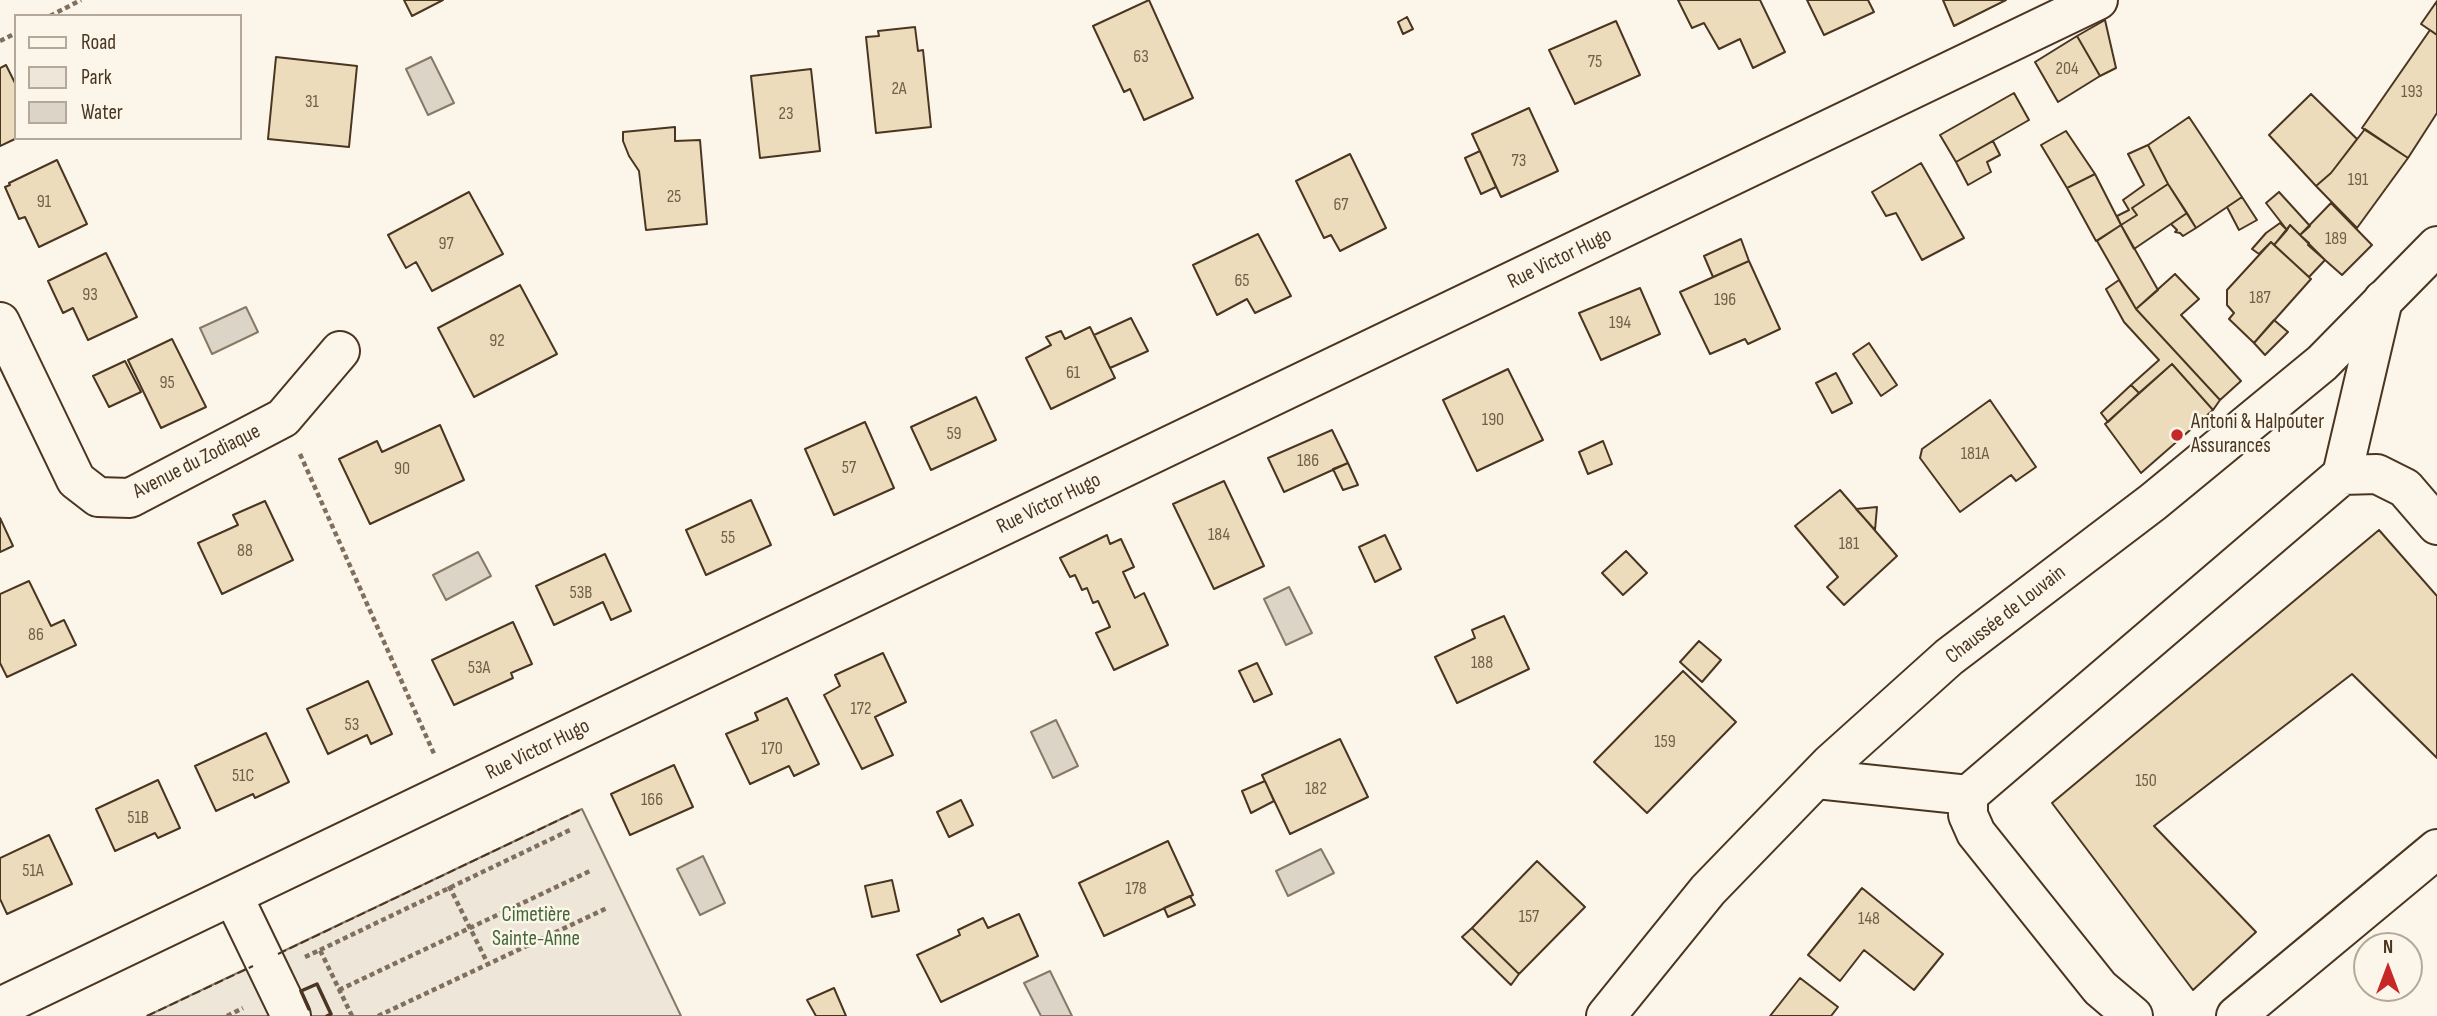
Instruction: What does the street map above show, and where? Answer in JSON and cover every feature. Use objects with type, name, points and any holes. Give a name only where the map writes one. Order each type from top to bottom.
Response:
[{"type":"street","name":"Rue Victor Hugo","points":[[0,1007],[2098,0]]},
{"type":"street","name":"Chaussée de Louvain","points":[[1606,1016],[1708,890],[1817,779],[1949,657],[2153,502],[2322,363],[2437,246]]},
{"type":"street","points":[[1817,779],[1968,795],[2342,475],[2383,300]]},
{"type":"street","name":"Avenue du Zodiaque","points":[[0,322],[76,480],[98,497],[130,498],[284,418],[340,351]]},
{"type":"street","points":[[2342,475],[2377,474],[2405,488],[2437,525]]},
{"type":"street","points":[[1968,795],[1968,815],[1976,833],[2100,988],[2133,1016]]},
{"type":"street","points":[[2235,1016],[2437,849]]},
{"type":"street","points":[[233,896],[291,1016]]},
{"type":"path","points":[[54,14],[81,0]]},
{"type":"path","points":[[284,418],[451,792]]},
{"type":"path","points":[[271,973],[570,830]]},
{"type":"path","points":[[340,990],[590,872]]},
{"type":"path","points":[[449,886],[488,964]]},
{"type":"path","points":[[377,1016],[607,908]]},
{"type":"path","points":[[320,950],[352,1016]]},
{"type":"green space","name":"Cimetière Sainte-Anne","points":[[582,809],[681,1016],[147,1016]]},
{"type":"water","points":[[431,57],[454,103],[428,115],[406,69]]},
{"type":"water","points":[[246,307],[258,332],[212,354],[200,328]]},
{"type":"water","points":[[478,552],[491,576],[446,600],[433,575]]},
{"type":"water","points":[[1289,587],[1312,633],[1286,645],[1264,599]]},
{"type":"water","points":[[1056,720],[1078,766],[1053,778],[1031,732]]},
{"type":"water","points":[[1321,849],[1334,873],[1288,896],[1276,871]]},
{"type":"water","points":[[703,856],[725,903],[700,915],[677,869]]},
{"type":"water","points":[[1050,971],[1072,1016],[1041,1016],[1024,983]]},
{"type":"building","points":[[404,0],[443,0],[412,16]]},
{"type":"building","points":[[1149,0],[1193,98],[1144,120],[1130,89],[1124,92],[1093,26]]},
{"type":"building","points":[[1678,0],[1760,0],[1785,52],[1753,68],[1740,39],[1719,49],[1704,23],[1692,28]]},
{"type":"building","points":[[1807,0],[1868,0],[1874,12],[1824,35]]},
{"type":"building","points":[[1943,0],[2006,0],[1954,26]]},
{"type":"building","points":[[2437,1],[2437,35],[2421,24]]},
{"type":"building","points":[[1407,17],[1413,29],[1403,34],[1398,22]]},
{"type":"building","points":[[2105,20],[2116,68],[2100,76],[2077,36]]},
{"type":"building","points":[[1616,21],[1640,75],[1575,104],[1549,50]]},
{"type":"building","points":[[915,27],[918,51],[923,50],[931,127],[876,133],[866,37],[879,36],[878,31]]},
{"type":"building","points":[[2430,30],[2437,35],[2437,113],[2408,158],[2362,128]]},
{"type":"building","points":[[2077,36],[2100,76],[2058,102],[2035,62]]},
{"type":"building","points":[[276,57],[357,66],[349,147],[268,139]]},
{"type":"building","points":[[6,65],[14,81],[14,139],[0,146],[0,68]]},
{"type":"building","points":[[811,69],[820,151],[760,158],[751,76]]},
{"type":"building","points":[[2014,93],[2029,120],[1956,162],[1940,135]]},
{"type":"building","points":[[2311,94],[2357,139],[2331,173],[2316,186],[2269,135]]},
{"type":"building","points":[[1529,108],[1558,171],[1501,197],[1472,134]]},
{"type":"building","points":[[2189,117],[2242,197],[2196,228],[2168,184],[2148,145]]},
{"type":"building","points":[[675,127],[675,141],[700,140],[707,224],[646,230],[639,171],[629,156],[623,141],[623,132]]},
{"type":"building","points":[[2365,129],[2408,158],[2357,228],[2316,186],[2331,173]]},
{"type":"building","points":[[2066,131],[2095,174],[2067,188],[2041,145]]},
{"type":"building","points":[[1993,141],[2000,155],[1987,162],[1991,172],[1968,185],[1956,162]]},
{"type":"building","points":[[2148,145],[2168,184],[2132,208],[2137,215],[2121,225],[2117,216],[2129,210],[2123,200],[2144,185],[2128,154]]},
{"type":"building","points":[[1480,151],[1496,187],[1481,194],[1465,158]]},
{"type":"building","points":[[1350,154],[1386,228],[1340,251],[1331,235],[1324,238],[1296,181]]},
{"type":"building","points":[[57,160],[87,224],[39,247],[25,217],[19,219],[5,187]]},
{"type":"building","points":[[1921,163],[1964,238],[1922,260],[1896,213],[1886,216],[1872,192]]},
{"type":"building","points":[[2095,174],[2121,225],[2096,241],[2067,188]]},
{"type":"building","points":[[2168,184],[2187,213],[2134,249],[2121,225],[2137,215],[2132,208]]},
{"type":"building","points":[[469,192],[503,254],[432,291],[416,262],[406,268],[388,235]]},
{"type":"building","points":[[2279,192],[2310,226],[2300,235],[2290,225],[2287,230],[2266,203]]},
{"type":"building","points":[[2242,197],[2257,220],[2239,230],[2227,207]]},
{"type":"building","points":[[2331,203],[2372,245],[2342,275],[2300,235]]},
{"type":"building","points":[[2187,213],[2196,228],[2183,236],[2175,232],[2177,230],[2171,224]]},
{"type":"building","points":[[2280,223],[2287,230],[2274,245],[2271,242],[2259,254],[2252,249],[2266,233]]},
{"type":"building","points":[[2121,225],[2158,290],[2136,309],[2097,241]]},
{"type":"building","points":[[2290,225],[2325,260],[2309,277],[2274,245]]},
{"type":"building","points":[[1258,234],[1291,296],[1255,313],[1247,299],[1217,315],[1193,265]]},
{"type":"building","points":[[1741,239],[1749,261],[1713,277],[1704,256]]},
{"type":"building","points":[[2271,242],[2311,279],[2254,343],[2229,319],[2234,313],[2227,305],[2227,290]]},
{"type":"building","points":[[106,253],[137,317],[88,340],[73,308],[63,313],[48,281]]},
{"type":"building","points":[[1749,261],[1780,329],[1748,344],[1745,339],[1710,354],[1680,292]]},
{"type":"building","points":[[2175,274],[2199,299],[2181,315],[2241,381],[2220,400],[2136,309]]},
{"type":"building","points":[[2119,280],[2136,309],[2220,400],[2213,410],[2172,364],[2139,393],[2131,385],[2159,360],[2124,322],[2106,289]]},
{"type":"building","points":[[520,285],[557,354],[474,397],[438,328]]},
{"type":"building","points":[[1640,288],[1660,334],[1601,360],[1579,313]]},
{"type":"building","points":[[1131,318],[1148,351],[1110,368],[1094,335]]},
{"type":"building","points":[[2274,320],[2288,332],[2265,355],[2254,343]]},
{"type":"building","points":[[1090,327],[1115,378],[1051,409],[1026,358],[1051,345],[1046,337],[1061,331],[1065,339]]},
{"type":"building","points":[[172,339],[206,407],[161,428],[128,360]]},
{"type":"building","points":[[1869,343],[1897,385],[1881,396],[1853,354]]},
{"type":"building","points":[[125,361],[141,392],[109,407],[93,376]]},
{"type":"building","points":[[2172,364],[2213,410],[2141,473],[2105,424]]},
{"type":"building","points":[[1508,369],[1543,440],[1477,471],[1443,400]]},
{"type":"building","points":[[1836,373],[1852,403],[1832,413],[1816,383]]},
{"type":"building","points":[[2131,385],[2139,393],[2108,422],[2101,413]]},
{"type":"building","points":[[976,397],[996,440],[931,470],[911,427]]},
{"type":"building","points":[[1990,400],[2036,467],[2016,481],[2011,475],[1960,512],[1920,458],[1922,449]]},
{"type":"building","points":[[865,422],[894,488],[834,515],[805,449]]},
{"type":"building","points":[[440,425],[464,480],[370,524],[339,459],[377,441],[382,452]]},
{"type":"building","points":[[1332,430],[1348,463],[1284,492],[1268,458]]},
{"type":"building","points":[[1603,441],[1612,464],[1588,474],[1579,452]]},
{"type":"building","points":[[1348,463],[1358,485],[1343,490],[1333,469]]},
{"type":"building","points":[[1224,481],[1264,566],[1214,589],[1173,504]]},
{"type":"building","points":[[1840,490],[1897,556],[1844,605],[1827,587],[1838,577],[1795,526]]},
{"type":"building","points":[[751,500],[771,545],[706,575],[686,530]]},
{"type":"building","points":[[265,501],[293,560],[222,594],[198,543],[238,525],[233,515]]},
{"type":"building","points":[[1877,507],[1875,530],[1856,509]]},
{"type":"building","points":[[0,518],[13,546],[0,552]]},
{"type":"building","points":[[2379,530],[2437,596],[2437,758],[2352,674],[2154,826],[2256,932],[2193,990],[2052,803]]},
{"type":"building","points":[[1107,535],[1110,544],[1121,539],[1134,567],[1123,572],[1135,598],[1144,593],[1168,645],[1114,670],[1096,633],[1110,627],[1098,601],[1093,603],[1087,588],[1082,590],[1075,575],[1070,577],[1060,558]]},
{"type":"building","points":[[1385,535],[1401,569],[1375,582],[1359,547]]},
{"type":"building","points":[[1626,551],[1647,573],[1623,595],[1602,573]]},
{"type":"building","points":[[605,554],[631,611],[611,620],[603,602],[554,625],[536,586]]},
{"type":"building","points":[[29,581],[51,626],[64,620],[76,645],[7,677],[0,663],[0,594]]},
{"type":"building","points":[[1504,616],[1529,669],[1457,703],[1435,657],[1475,638],[1472,630]]},
{"type":"building","points":[[513,622],[532,664],[511,673],[513,678],[454,705],[432,660]]},
{"type":"building","points":[[1699,641],[1721,660],[1702,682],[1680,662]]},
{"type":"building","points":[[883,653],[906,702],[875,717],[893,755],[862,769],[824,695],[840,686],[835,675]]},
{"type":"building","points":[[1257,663],[1272,694],[1254,702],[1239,671]]},
{"type":"building","points":[[1683,671],[1736,722],[1647,813],[1594,762]]},
{"type":"building","points":[[368,681],[392,734],[371,744],[367,735],[328,754],[307,709]]},
{"type":"building","points":[[787,698],[819,764],[794,776],[789,766],[750,784],[726,734],[758,720],[755,713]]},
{"type":"building","points":[[266,733],[289,782],[255,798],[253,794],[216,811],[195,766]]},
{"type":"building","points":[[1340,739],[1368,797],[1290,834],[1262,775]]},
{"type":"building","points":[[674,765],[693,807],[630,835],[611,794]]},
{"type":"building","points":[[158,780],[180,828],[158,838],[155,833],[115,851],[96,809]]},
{"type":"building","points":[[1265,781],[1274,801],[1251,813],[1242,791]]},
{"type":"building","points":[[961,800],[973,825],[949,837],[937,812]]},
{"type":"building","points":[[49,835],[72,884],[7,914],[0,899],[0,858]]},
{"type":"building","points":[[1168,841],[1193,895],[1104,936],[1079,883]]},
{"type":"building","points":[[1537,861],[1585,907],[1519,974],[1472,928]]},
{"type":"building","points":[[892,880],[899,911],[872,917],[865,886]]},
{"type":"building","points":[[1862,888],[1943,954],[1914,990],[1864,950],[1840,981],[1808,955]]},
{"type":"building","points":[[1190,896],[1195,905],[1168,917],[1164,908]]},
{"type":"building","points":[[1019,914],[1038,956],[941,1002],[917,955],[960,935],[958,930],[983,918],[988,928]]},
{"type":"building","points":[[1472,928],[1519,974],[1511,985],[1462,937]]},
{"type":"building","points":[[1800,978],[1838,1007],[1831,1016],[1770,1016]]},
{"type":"building","points":[[834,988],[846,1016],[816,1016],[807,1000]]},
{"type":"fence","points":[[278,954],[582,809]]},
{"type":"fence","points":[[147,1016],[253,966]]},
{"type":"wall","points":[[309,1009],[301,991],[317,984],[331,1014],[327,1016]]},
{"type":"place","name":"Antoni & Halpouter Assurances","points":[[2177,435]]}]
